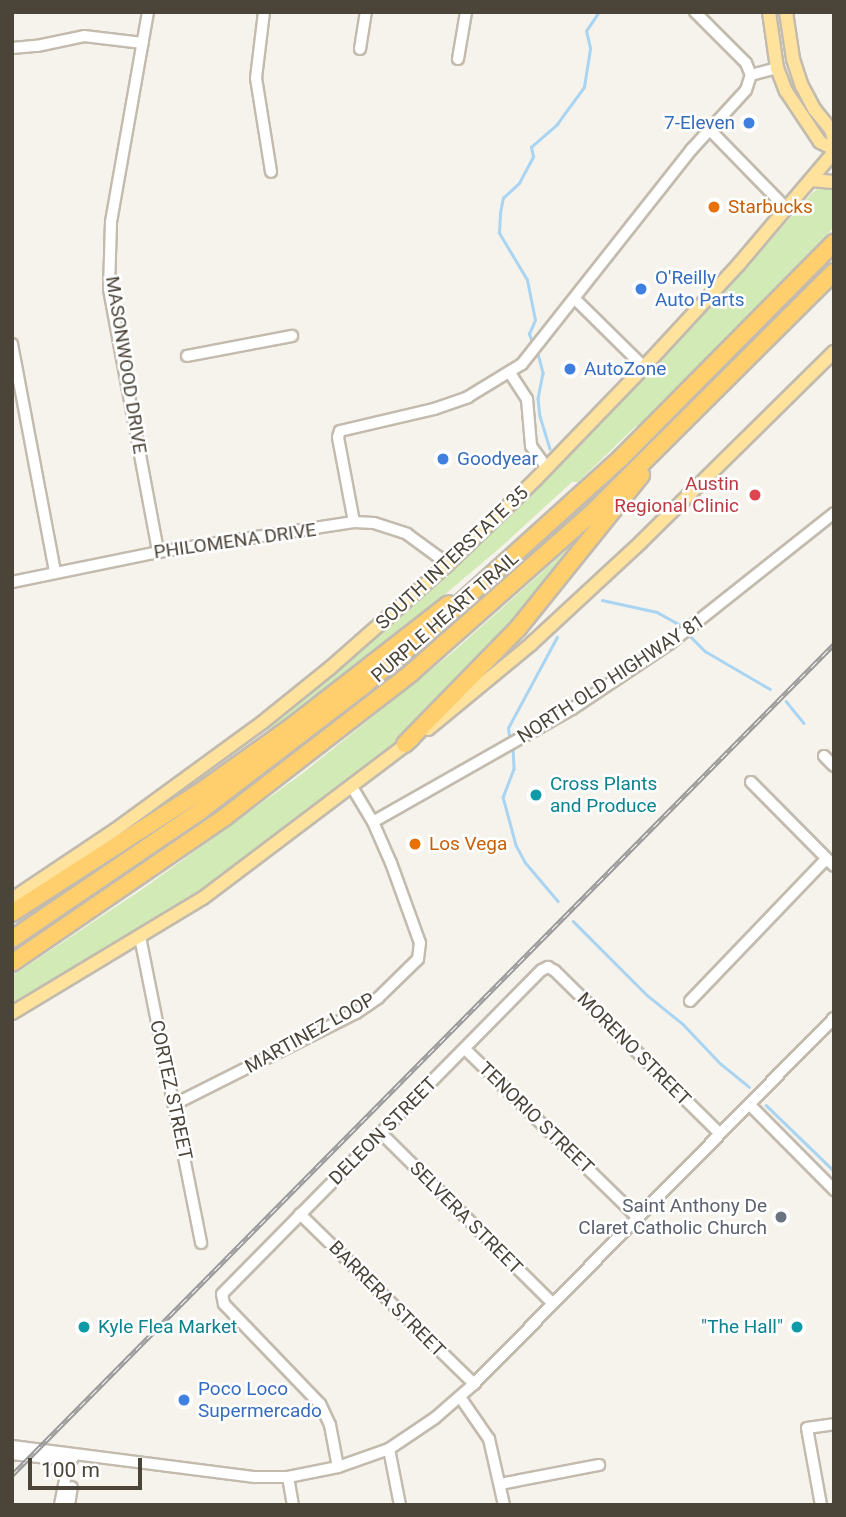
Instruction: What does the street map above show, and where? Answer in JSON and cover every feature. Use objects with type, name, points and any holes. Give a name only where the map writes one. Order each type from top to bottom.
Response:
[{"type":"highway","name":"PURPLE HEART TRAIL","points":[[12,939],[156,842],[362,688],[476,591],[612,466],[834,243]]},
{"type":"highway","name":"PURPLE HEART TRAIL","points":[[12,963],[214,825],[359,715],[541,559],[834,272]]},
{"type":"highway","points":[[405,744],[519,627],[629,493],[662,443]]},
{"type":"highway","points":[[12,913],[197,794],[291,727],[439,609],[476,591]]},
{"type":"main road","points":[[769,12],[777,68],[804,121],[820,142],[834,151]]},
{"type":"main road","points":[[786,12],[793,59],[802,86],[834,139]]},
{"type":"main road","name":"SOUTH INTERSTATE 35","points":[[12,899],[115,830],[263,722],[330,668],[448,564],[547,468],[643,367],[787,209],[834,151]]},
{"type":"main road","points":[[811,180],[834,182]]},
{"type":"main road","points":[[12,1013],[204,898],[496,674],[655,528],[834,352]]},
{"type":"street","name":"MASONWOOD DRIVE","points":[[148,12],[111,222],[109,289],[158,552]]},
{"type":"street","points":[[264,12],[256,78],[271,172]]},
{"type":"street","points":[[360,49],[366,12]]},
{"type":"street","points":[[458,59],[466,12]]},
{"type":"street","points":[[354,522],[338,437],[340,431],[447,405],[468,397],[510,373],[541,343],[709,129],[746,90],[751,75],[746,63],[695,12]]},
{"type":"street","points":[[12,48],[85,36],[143,43]]},
{"type":"street","points":[[751,75],[777,68]]},
{"type":"street","points":[[709,129],[787,209]]},
{"type":"street","points":[[575,299],[643,367]]},
{"type":"street","points":[[187,356],[292,336]]},
{"type":"street","points":[[12,344],[55,572]]},
{"type":"street","points":[[510,373],[527,399],[531,446],[547,468]]},
{"type":"street","name":"NORTH OLD HIGHWAY 81","points":[[373,821],[561,715],[669,644],[834,513]]},
{"type":"street","name":"PHILOMENA DRIVE","points":[[12,582],[158,552],[354,522],[374,523],[407,534],[448,564]]},
{"type":"street","points":[[824,756],[834,766]]},
{"type":"street","points":[[690,1000],[830,862],[751,782]]},
{"type":"street","name":"MARTINEZ LOOP","points":[[175,1104],[356,1013],[377,998],[418,959],[422,951],[420,943],[373,821],[352,787]]},
{"type":"street","name":"CORTEZ STREET","points":[[139,937],[175,1104],[201,1243]]},
{"type":"street","name":"DELEON STREET","points":[[338,1467],[330,1425],[320,1404],[221,1298],[240,1274],[542,970],[548,967]]},
{"type":"street","name":"MORENO STREET","points":[[548,967],[719,1133]]},
{"type":"street","points":[[12,1446],[254,1477],[288,1477],[338,1467],[390,1448],[474,1384],[834,1018]]},
{"type":"street","name":"TENORIO STREET","points":[[465,1049],[637,1217]]},
{"type":"street","points":[[750,1105],[834,1190]]},
{"type":"street","name":"SELVERA STREET","points":[[381,1133],[552,1303]]},
{"type":"street","name":"BARRERA STREET","points":[[300,1214],[474,1384]]},
{"type":"street","points":[[460,1397],[489,1439],[504,1505]]},
{"type":"street","points":[[821,1505],[807,1428],[834,1424]]},
{"type":"street","points":[[390,1448],[400,1505]]},
{"type":"street","points":[[12,1454],[66,1461],[74,1456]]},
{"type":"street","points":[[61,1505],[68,1465],[74,1456]]},
{"type":"street","points":[[69,1505],[74,1456]]},
{"type":"street","points":[[500,1484],[599,1465]]},
{"type":"street","points":[[288,1477],[292,1505]]},
{"type":"green space","points":[[822,186],[834,187],[834,227],[639,427],[636,426],[578,482],[572,482],[501,547],[378,651],[273,732],[266,728],[29,897],[312,690],[439,584],[728,289],[812,193]]},
{"type":"green space","points":[[579,539],[551,583],[424,718],[330,796],[201,889],[12,1004],[12,976],[144,888],[303,773],[453,652]]},
{"type":"waterway","points":[[533,345],[529,334],[535,320],[527,280],[499,233],[500,213],[503,198],[519,183],[533,157],[531,147],[557,124],[584,87],[590,48],[586,31],[599,12]]},
{"type":"waterway","points":[[537,350],[543,373],[538,398],[540,416],[550,449]]},
{"type":"waterway","points":[[602,600],[657,612],[679,624]]},
{"type":"waterway","points":[[689,635],[705,651],[770,689]]},
{"type":"waterway","points":[[509,736],[508,728],[557,637]]},
{"type":"waterway","points":[[786,701],[804,723]]},
{"type":"waterway","points":[[513,748],[514,769],[503,797],[516,845],[525,862],[558,901]]},
{"type":"waterway","points":[[573,921],[647,995],[683,1024],[721,1064],[749,1087]]},
{"type":"waterway","points":[[766,1105],[834,1171]]},
{"type":"railway","points":[[12,1475],[834,644]]},
{"type":"place","name":"7-Eleven","points":[[749,123]]},
{"type":"place","name":"Starbucks","points":[[714,207]]},
{"type":"place","name":"O'Reilly Auto Parts","points":[[641,289]]},
{"type":"place","name":"AutoZone","points":[[570,369]]},
{"type":"place","name":"Goodyear","points":[[443,459]]},
{"type":"place","name":"Austin Regional Clinic","points":[[755,495]]},
{"type":"place","name":"Cross Plants and Produce","points":[[536,795]]},
{"type":"place","name":"Los Vega","points":[[415,844]]},
{"type":"place","name":"Saint Anthony De Claret Catholic Church","points":[[781,1217]]},
{"type":"place","name":"Kyle Flea Market","points":[[84,1327]]},
{"type":"place","name":"\"The Hall\"","points":[[797,1327]]},
{"type":"place","name":"Poco Loco Supermercado","points":[[184,1400]]}]
